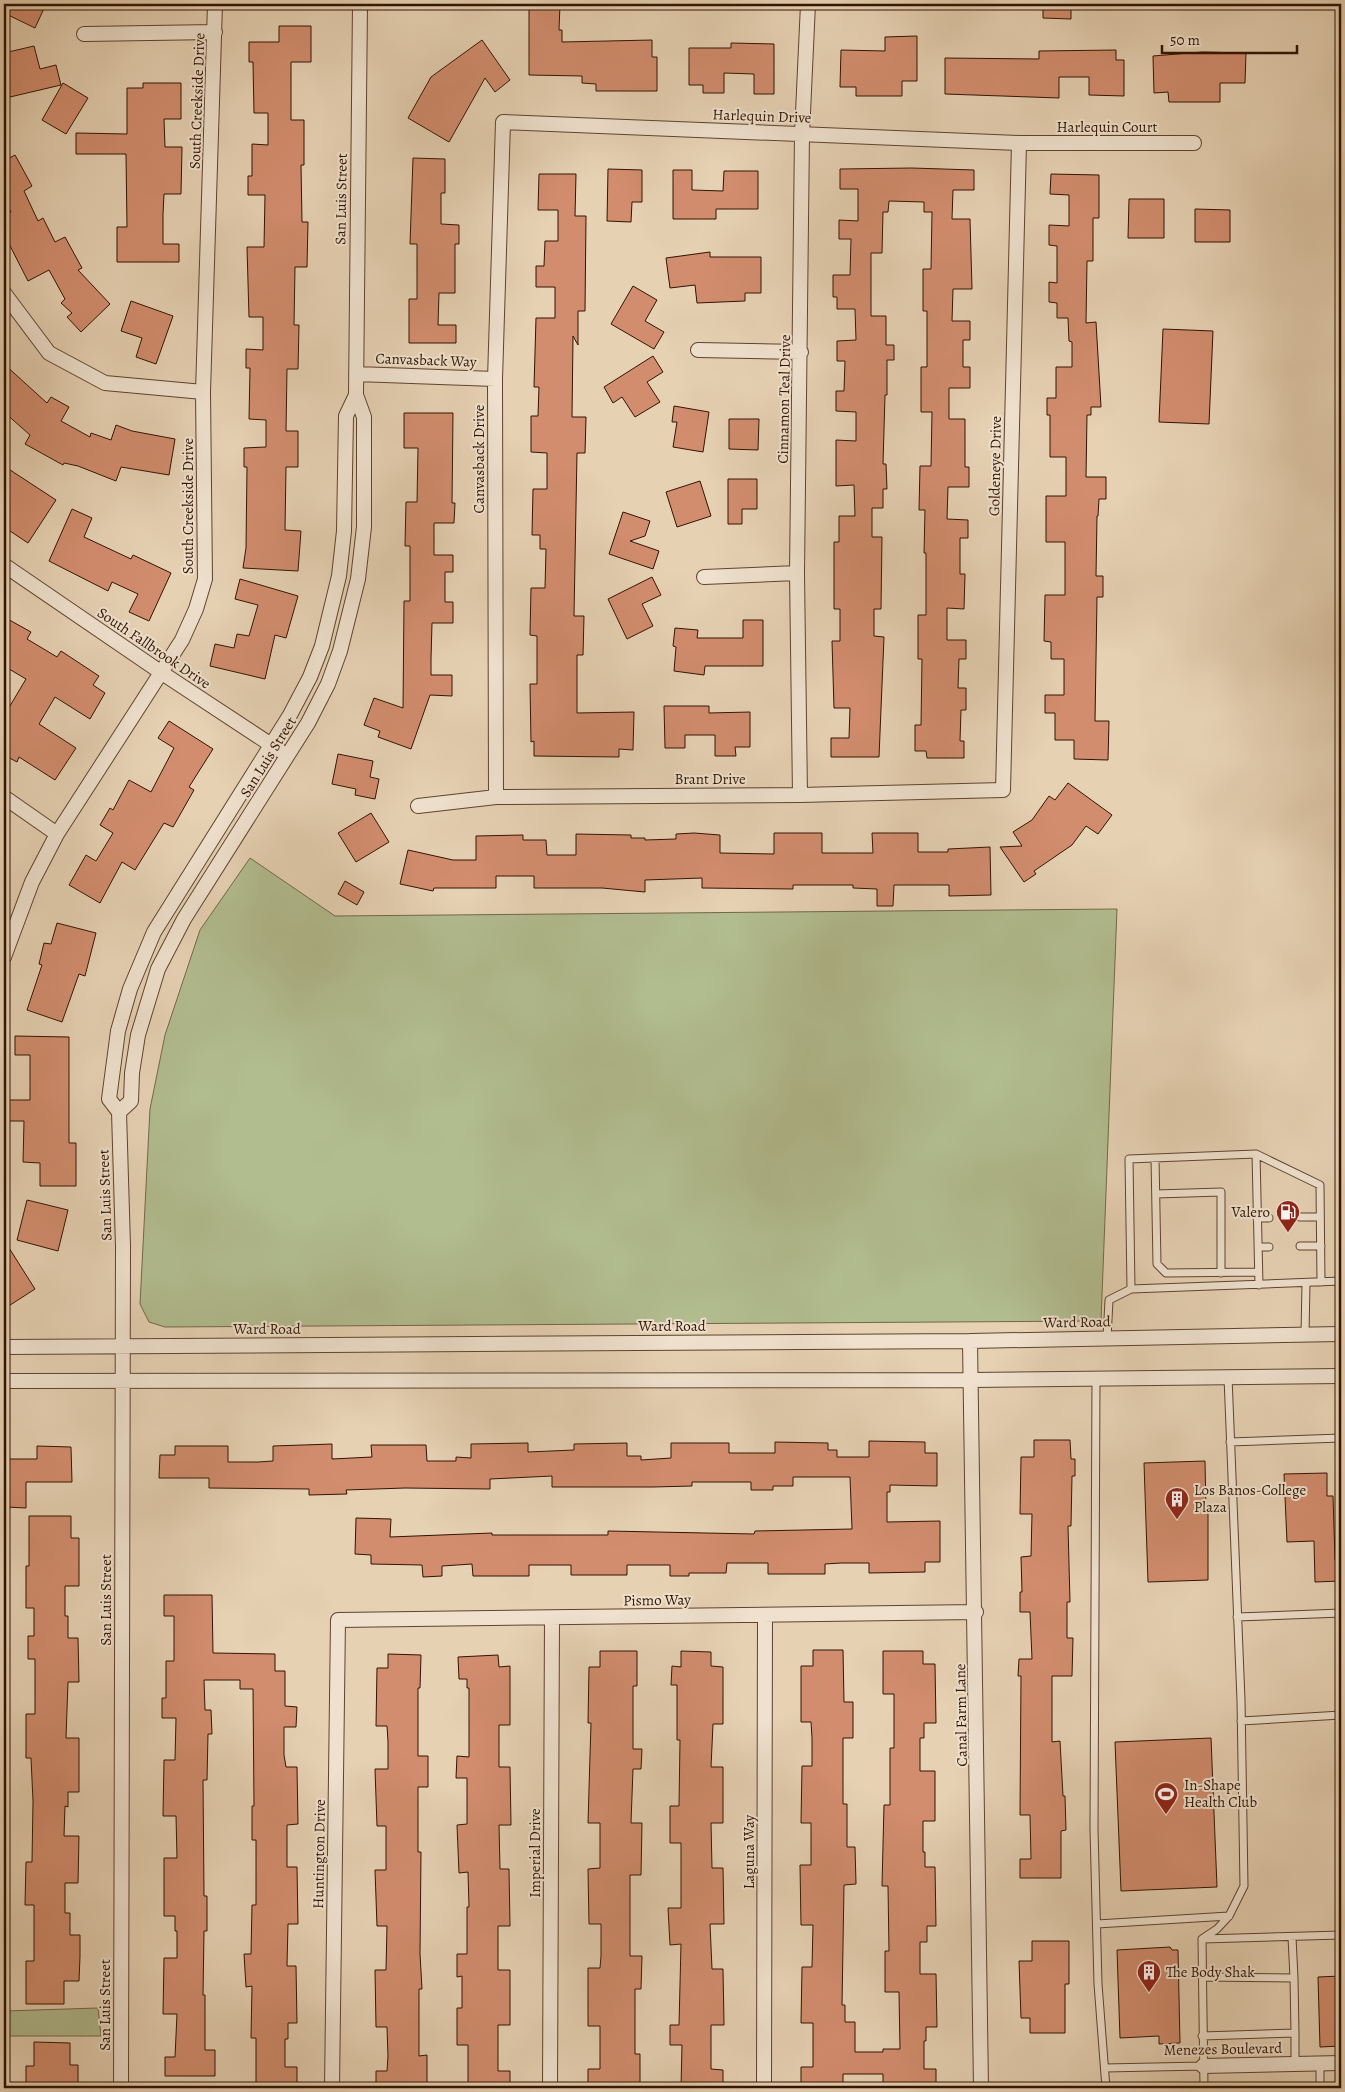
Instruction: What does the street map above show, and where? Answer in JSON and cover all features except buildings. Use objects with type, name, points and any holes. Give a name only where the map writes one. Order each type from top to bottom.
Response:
[{"type":"street","name":"South Creekside Drive","points":[[4,957],[8,941],[32,882],[57,834],[162,673],[196,609],[205,579],[203,392],[216,32],[215,4]]},
{"type":"street","name":"San Luis Street","points":[[119,1112],[131,1101],[132,1074],[138,1035],[158,969],[184,919],[288,755],[328,684],[349,620],[358,579],[364,527],[364,417],[356,395],[360,4]]},
{"type":"street","name":"Cinnamon Teal Drive","points":[[800,795],[797,573],[802,134],[808,4]]},
{"type":"street","points":[[84,34],[216,32]]},
{"type":"street","name":"Harlequin Drive","points":[[503,122],[1019,144]]},
{"type":"street","name":"Canvasback Drive","points":[[496,796],[495,379],[503,122]]},
{"type":"street","name":"Harlequin Court","points":[[1019,144],[1194,143]]},
{"type":"street","name":"Goldeneye Drive","points":[[1003,790],[1019,144]]},
{"type":"street","points":[[4,293],[49,353],[105,383],[203,392]]},
{"type":"street","points":[[698,350],[801,352]]},
{"type":"street","name":"Canvasback Way","points":[[356,374],[495,379]]},
{"type":"street","name":"San Luis Street","points":[[121,2088],[123,1346],[119,1112],[109,1099],[112,1072],[118,1031],[141,961],[170,904],[272,746],[310,677],[330,616],[339,576],[344,531],[346,416],[356,395]]},
{"type":"street","name":"South Fallbrook Drive","points":[[4,565],[162,673],[288,755]]},
{"type":"street","points":[[704,577],[797,573]]},
{"type":"street","name":"Brant Drive","points":[[418,806],[496,796],[800,795],[1003,790]]},
{"type":"street","points":[[4,797],[57,834]]},
{"type":"street","name":"Ward Road","points":[[4,1346],[970,1341],[1341,1334]]},
{"type":"street","name":"Canal Farm Lane","points":[[970,1341],[976,1612],[981,2088]]},
{"type":"street","points":[[4,1381],[971,1380],[1341,1376]]},
{"type":"street","name":"Pismo Way","points":[[338,1620],[976,1612]]},
{"type":"street","name":"Laguna Way","points":[[764,2088],[765,1615]]},
{"type":"street","name":"Imperial Drive","points":[[550,2088],[552,1618]]},
{"type":"street","name":"Huntington Drive","points":[[332,2088],[338,1620]]},
{"type":"street","name":"Menezes Boulevard","points":[[1203,2066],[1341,2063]]},
{"type":"lane","points":[[1256,1154],[1259,1285]]},
{"type":"lane","points":[[1131,1289],[1129,1160],[1256,1154],[1320,1184],[1321,1282]]},
{"type":"lane","points":[[1155,1158],[1157,1264],[1166,1273],[1258,1272]]},
{"type":"lane","points":[[1156,1194],[1221,1192],[1221,1273]]},
{"type":"lane","points":[[1300,1217],[1320,1217]]},
{"type":"lane","points":[[1258,1218],[1269,1218]]},
{"type":"lane","points":[[1300,1246],[1321,1246]]},
{"type":"lane","points":[[1258,1248],[1269,1247]]},
{"type":"lane","points":[[1107,1338],[1109,1300],[1131,1289],[1341,1281]]},
{"type":"lane","points":[[1304,1335],[1306,1283]]},
{"type":"lane","points":[[1202,1939],[1217,1929],[1230,1916],[1244,1886],[1241,1721],[1228,1377]]},
{"type":"lane","points":[[1096,1378],[1094,1829],[1098,1984],[1106,2088]]},
{"type":"lane","points":[[1230,1442],[1341,1438]]},
{"type":"lane","points":[[1237,1617],[1341,1613]]},
{"type":"lane","points":[[1241,1721],[1341,1716]]},
{"type":"lane","points":[[1097,1924],[1230,1916]]},
{"type":"lane","points":[[1202,1939],[1341,1935]]},
{"type":"lane","points":[[1292,1937],[1295,2064]]},
{"type":"lane","points":[[1202,1939],[1204,2088]]},
{"type":"lane","points":[[1202,1978],[1294,1978]]},
{"type":"lane","points":[[1202,2036],[1295,2033]]},
{"type":"lane","points":[[1320,2064],[1320,2088]]},
{"type":"lane","name":"Menezes Boulevard","points":[[1105,2068],[1203,2066]]},
{"type":"green space","points":[[250,858],[335,916],[1117,909],[1101,1321],[165,1327],[149,1322],[140,1304],[150,1109],[165,1035],[200,930]]},
{"type":"green space","points":[[98,2008],[101,2036],[4,2036],[4,2011]]},
{"type":"place","name":"Valero","points":[[1288,1233]]},
{"type":"place","name":"Los Banos-College Plaza","points":[[1177,1520]]},
{"type":"place","name":"In-Shape Health Club","points":[[1166,1815]]},
{"type":"place","name":"The Body Shak","points":[[1149,1993]]}]
